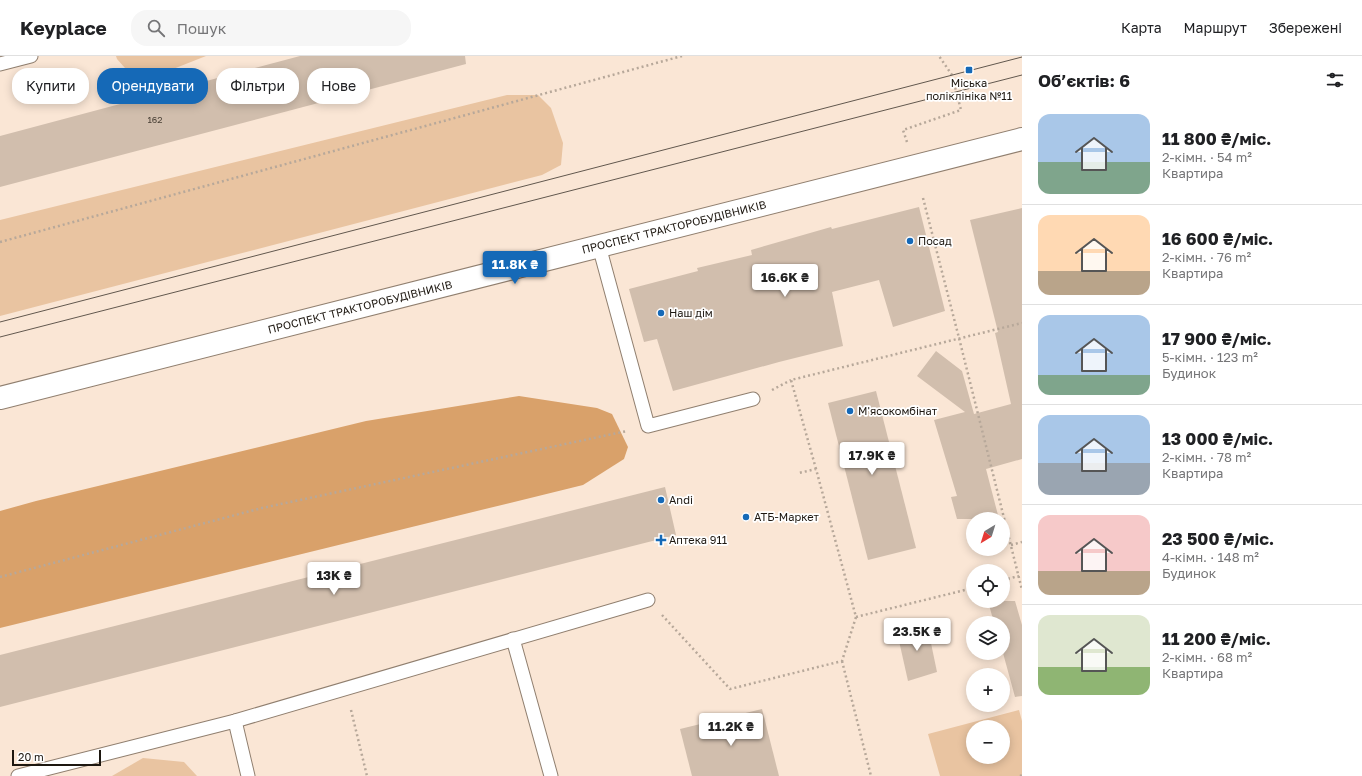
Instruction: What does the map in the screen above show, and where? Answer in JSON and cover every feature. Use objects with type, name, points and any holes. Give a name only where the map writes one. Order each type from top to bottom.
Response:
[{"type":"street","name":"ПРОСПЕКТ ТРАКТОРОБУДІВНИКІВ","points":[[0,398],[1022,139]]},
{"type":"lane","points":[[0,64],[31,56]]},
{"type":"lane","points":[[599,246],[648,426],[753,399]]},
{"type":"lane","points":[[18,776],[235,721],[648,600]]},
{"type":"lane","points":[[513,639],[551,776]]},
{"type":"lane","points":[[235,721],[248,776]]},
{"type":"path","points":[[0,242],[682,56]]},
{"type":"path","points":[[909,148],[903,130],[961,110],[952,75],[938,56]]},
{"type":"path","points":[[922,198],[960,338],[1022,590]]},
{"type":"path","points":[[871,776],[842,661],[856,617],[792,380],[1022,323]]},
{"type":"path","points":[[0,577],[262,508],[648,426]]},
{"type":"path","points":[[799,473],[816,469]]},
{"type":"path","points":[[1011,545],[1022,542]]},
{"type":"path","points":[[1010,578],[1019,576]]},
{"type":"path","points":[[856,617],[966,590]]},
{"type":"path","points":[[648,600],[730,689],[842,661]]},
{"type":"path","points":[[353,718],[367,776]]},
{"type":"shaded area","points":[[116,56],[206,56],[176,68],[125,68]]},
{"type":"shaded area","points":[[507,95],[538,95],[551,108],[563,143],[561,165],[542,175],[0,316],[0,220]]},
{"type":"shaded area","points":[[519,396],[597,408],[612,414],[628,447],[624,459],[583,485],[0,628],[0,511],[366,421]]},
{"type":"shaded area","points":[[1019,710],[1022,721],[1022,776],[940,776],[928,734],[966,724],[966,764],[1010,764],[1010,720],[981,720]]},
{"type":"shaded area","points":[[143,758],[184,762],[197,776],[112,776]]},
{"type":"building","points":[[300,56],[465,56],[466,64],[370,89],[370,68],[307,68],[307,104],[314,104],[0,187],[0,136],[120,104],[208,104],[208,81],[216,78],[216,104],[299,104],[299,68],[255,68]]},
{"type":"building","points":[[919,207],[945,311],[893,327],[879,280],[832,292],[843,346],[673,391],[657,339],[644,342],[629,289],[698,271],[697,268],[752,255],[751,250],[831,227],[832,229]]},
{"type":"building","points":[[1022,208],[1022,459],[986,469],[997,512],[966,512],[966,519],[957,519],[951,497],[957,496],[934,420],[965,412],[917,376],[936,351],[962,371],[974,414],[1011,404],[995,333],[998,332],[970,220]]},
{"type":"building","points":[[876,391],[916,548],[868,560],[828,403]]},
{"type":"building","points":[[665,487],[676,535],[0,707],[0,655]]},
{"type":"building","points":[[1010,601],[1015,601],[1022,625],[1022,696],[1015,697],[1010,679],[1010,668],[1007,668],[1005,660],[1010,660],[1010,616],[992,616],[990,608],[1010,608]]},
{"type":"building","points":[[927,624],[937,672],[908,681],[897,632]]},
{"type":"building","points":[[762,709],[779,776],[692,776],[680,729]]},
{"type":"tram line","points":[[0,322],[1022,57]]},
{"type":"tram line","points":[[0,337],[1022,75]]},
{"type":"place","name":"Міська поліклініка №11","points":[[969,70]]},
{"type":"place","name":"Посад","points":[[910,241]]},
{"type":"place","name":"Наш дім","points":[[661,313]]},
{"type":"place","name":"М'ясокомбінат","points":[[850,411]]},
{"type":"place","name":"Andi","points":[[661,500]]},
{"type":"place","name":"АТБ-Маркет","points":[[746,517]]},
{"type":"place","name":"Аптека 911","points":[[661,540]]}]
